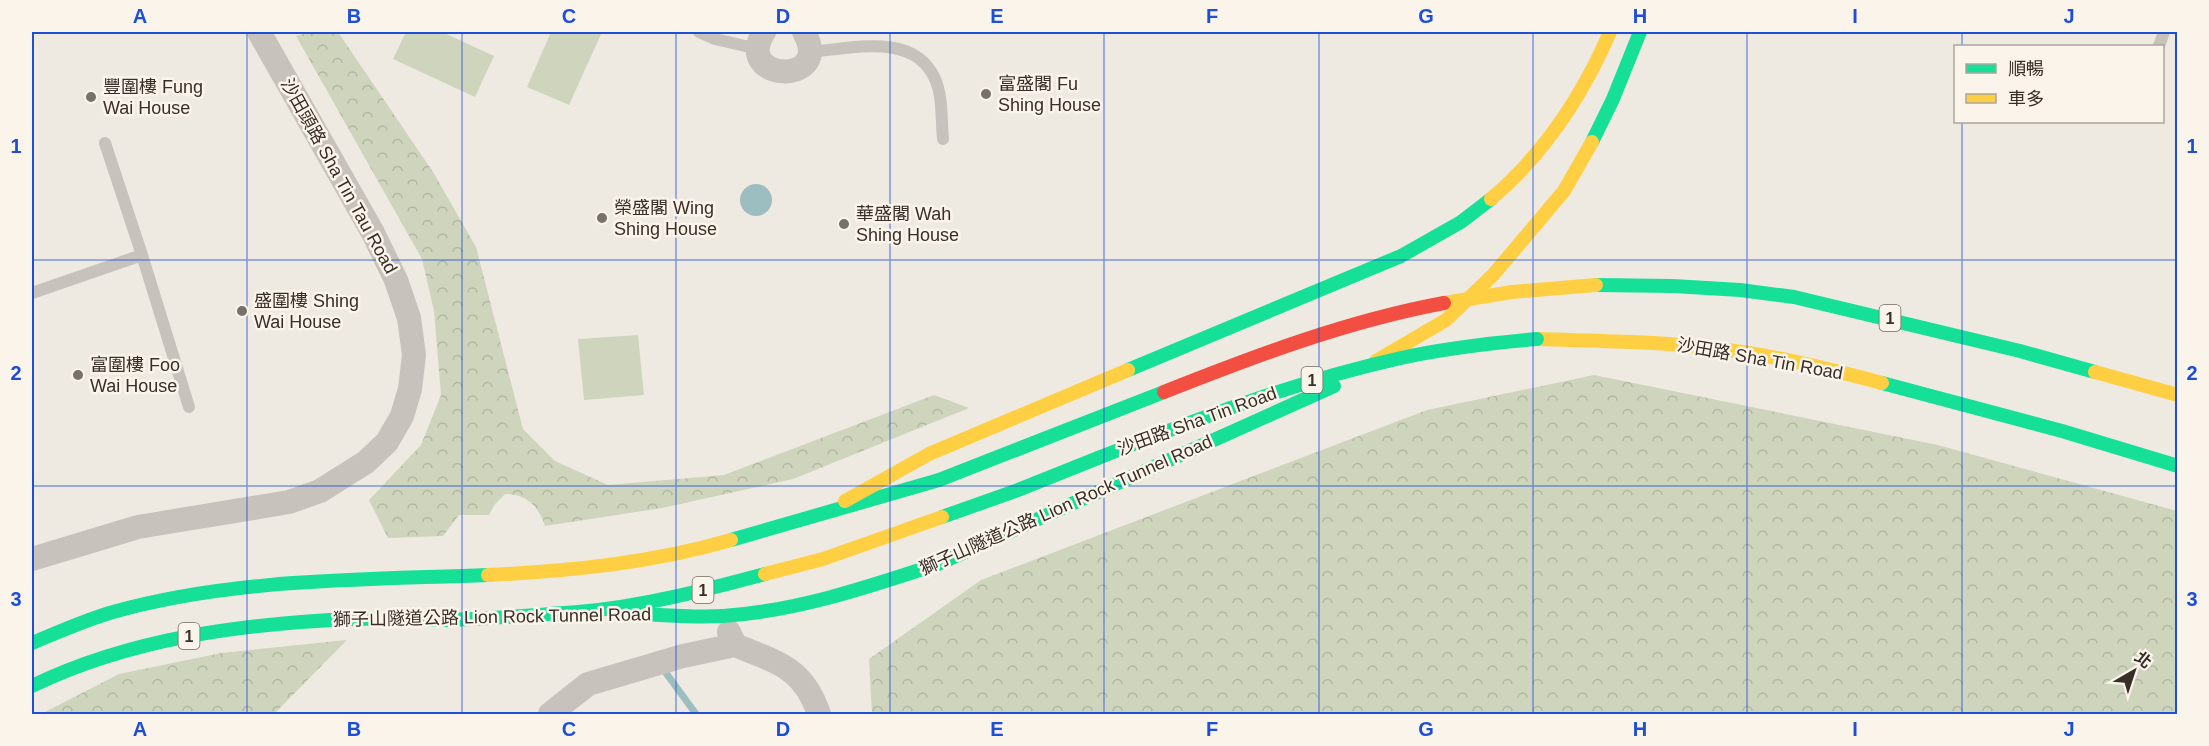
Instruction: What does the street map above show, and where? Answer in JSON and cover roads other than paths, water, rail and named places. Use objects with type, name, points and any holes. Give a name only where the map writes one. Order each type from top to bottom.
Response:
[{"type":"main road","points":[[826,511],[929,454],[1401,256],[1461,222],[1513,180],[1542,148],[1579,96],[1610,32]]},
{"type":"main road","name":"獅子山隧道公路 Lion Rock Tunnel Road","points":[[32,686],[59,673],[99,659],[135,648],[203,633],[289,623],[353,619],[448,620],[581,612],[720,616],[798,605],[839,596],[938,564],[1332,387],[1446,320],[1493,275],[1564,191],[1613,99],[1640,32]]},
{"type":"main road","name":"沙田路 Sha Tin Road","points":[[826,511],[939,480],[1276,349],[1377,318],[1468,298],[1527,290],[1596,285],[1673,286],[1740,290],[1794,297],[2020,351],[2178,395]]},
{"type":"main road","name":"沙田路 Sha Tin Road","points":[[581,612],[716,587],[823,559],[1018,490],[1256,398],[1313,380],[1432,351],[1537,339],[1641,341],[1687,345],[1775,359],[1861,377],[2178,465]]},
{"type":"main road","name":"1","points":[[32,643],[114,612],[189,595],[258,586],[532,573],[614,564],[699,549],[826,511]]},
{"type":"street","name":"沙田頭路 Sha Tin Tau Road","points":[[32,557],[138,527],[289,502],[320,491],[366,462],[387,442],[402,416],[411,389],[414,355],[409,318],[396,280],[373,233],[260,32]]},
{"type":"street","points":[[761,40],[764,63],[778,72],[787,73],[801,66],[806,42]]},
{"type":"street","points":[[720,616],[735,645]]},
{"type":"street","points":[[550,714],[588,684],[683,656],[735,645],[787,667],[804,682],[819,714]]},
{"type":"lane","points":[[699,32],[715,39],[761,40]]},
{"type":"lane","points":[[806,42],[891,47],[912,53],[929,68],[936,80],[943,139]]},
{"type":"lane","points":[[105,143],[189,406]]},
{"type":"lane","points":[[32,292],[142,255]]},
{"type":"water","points":[[756,184],[768,188],[772,200],[768,212],[756,216],[744,212],[740,200],[744,188]]},
{"type":"waterway","points":[[666,673],[696,714]]},
{"type":"place","name":"富盛閣 Fu Shing House","points":[[986,94]]},
{"type":"place","name":"豐圍樓 Fung Wai House","points":[[91,97]]},
{"type":"place","name":"榮盛閣 Wing Shing House","points":[[602,218]]},
{"type":"place","name":"華盛閣 Wah Shing House","points":[[844,224]]},
{"type":"place","name":"盛圍樓 Shing Wai House","points":[[242,311]]},
{"type":"place","name":"富圍樓 Foo Wai House","points":[[78,375]]}]
